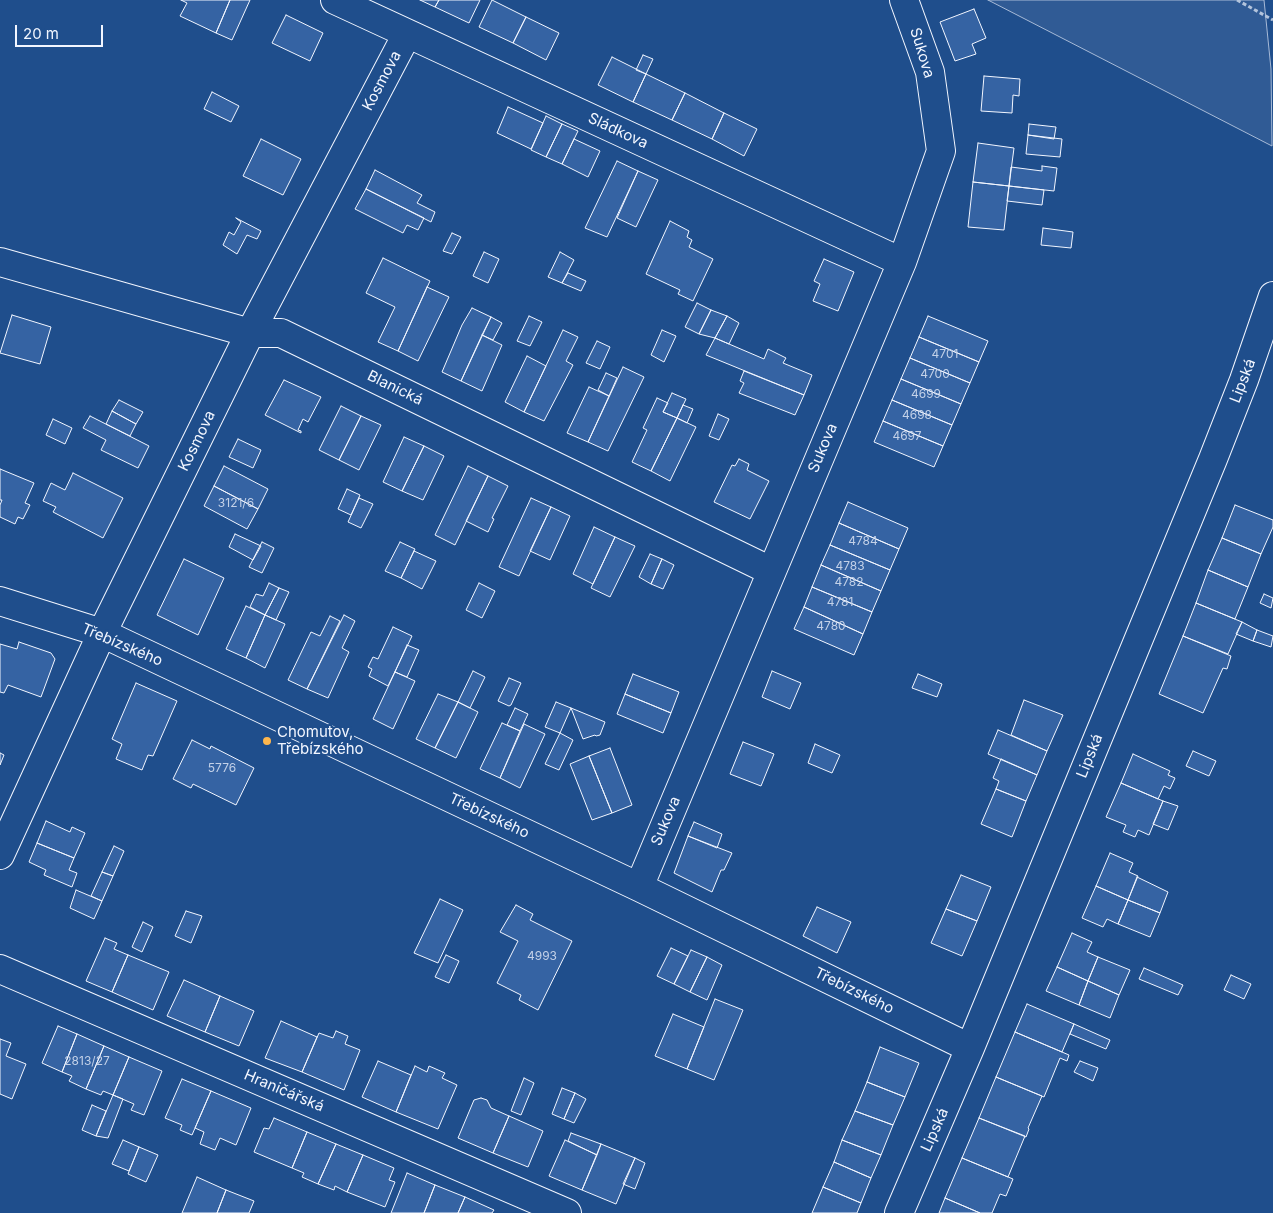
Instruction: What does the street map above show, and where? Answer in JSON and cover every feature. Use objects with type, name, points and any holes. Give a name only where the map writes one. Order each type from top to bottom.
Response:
[{"type":"street","name":"Sládkova","points":[[335,0],[902,262]]},
{"type":"street","name":"Sukova","points":[[639,886],[902,262],[942,151],[930,72],[904,0]]},
{"type":"street","name":"Kosmova","points":[[0,855],[102,633],[250,333],[407,34]]},
{"type":"street","name":"Blanická","points":[[0,262],[250,333],[281,333],[771,570]]},
{"type":"street","name":"Lipská","points":[[899,1213],[970,1048],[1237,398],[1273,296]]},
{"type":"street","name":"Třebízského","points":[[0,601],[102,633],[639,886],[970,1048]]},
{"type":"street","name":"Hraničářská","points":[[0,969],[567,1213]]},
{"type":"path","points":[[1237,0],[1273,20]]},
{"type":"shaded area","points":[[988,0],[1264,0],[1271,69],[1272,146]]},
{"type":"building","points":[[181,0],[230,0],[216,33],[180,16],[187,3]]},
{"type":"building","points":[[230,0],[250,0],[232,40],[216,33]]},
{"type":"building","points":[[420,0],[439,0],[435,7]]},
{"type":"building","points":[[439,0],[480,0],[469,23],[435,7]]},
{"type":"building","points":[[492,0],[526,17],[513,43],[479,27]]},
{"type":"building","points":[[974,9],[986,38],[972,44],[976,54],[955,61],[940,22]]},
{"type":"building","points":[[286,15],[323,33],[310,61],[272,43]]},
{"type":"building","points":[[526,17],[559,33],[546,60],[513,43]]},
{"type":"building","points":[[643,55],[653,59],[646,74],[636,70]]},
{"type":"building","points":[[612,57],[646,74],[633,102],[598,85]]},
{"type":"building","points":[[646,74],[685,93],[672,120],[633,102]]},
{"type":"building","points":[[984,76],[1020,79],[1019,96],[1013,95],[1012,113],[981,111]]},
{"type":"building","points":[[212,92],[239,106],[231,122],[204,109]]},
{"type":"building","points":[[685,93],[724,113],[712,139],[672,120]]},
{"type":"building","points":[[508,107],[543,123],[531,149],[497,133]]},
{"type":"building","points":[[724,113],[757,129],[744,156],[712,139]]},
{"type":"building","points":[[546,116],[562,124],[546,157],[531,150]]},
{"type":"building","points":[[562,124],[578,131],[562,164],[546,157]]},
{"type":"building","points":[[1029,124],[1056,127],[1054,139],[1028,135]]},
{"type":"building","points":[[1028,135],[1062,139],[1060,157],[1026,154]]},
{"type":"building","points":[[261,139],[301,159],[283,195],[243,176]]},
{"type":"building","points":[[574,139],[600,151],[588,177],[562,164]]},
{"type":"building","points":[[978,143],[1014,148],[1009,186],[973,182]]},
{"type":"building","points":[[617,161],[638,171],[607,237],[585,228]]},
{"type":"building","points":[[1042,166],[1057,168],[1054,191],[1009,186],[1011,167],[1042,171]]},
{"type":"building","points":[[375,170],[422,195],[417,203],[435,212],[431,222],[366,189]]},
{"type":"building","points":[[638,171],[658,180],[636,227],[617,218]]},
{"type":"building","points":[[973,182],[1009,186],[1004,230],[968,227]]},
{"type":"building","points":[[1009,186],[1044,190],[1042,205],[1007,201]]},
{"type":"building","points":[[366,189],[424,218],[418,230],[407,225],[403,233],[355,209]]},
{"type":"building","points":[[236,218],[261,231],[257,239],[247,235],[237,254],[223,245],[229,232],[234,235],[241,222]]},
{"type":"building","points":[[670,221],[689,231],[687,237],[692,240],[689,247],[713,259],[693,301],[678,294],[680,290],[646,274]]},
{"type":"building","points":[[1043,228],[1073,232],[1071,248],[1041,245]]},
{"type":"building","points":[[452,233],[461,237],[452,254],[443,251]]},
{"type":"building","points":[[484,252],[499,259],[488,283],[473,276]]},
{"type":"building","points":[[560,252],[574,260],[562,283],[548,277]]},
{"type":"building","points":[[383,258],[430,281],[398,351],[378,342],[395,307],[366,293]]},
{"type":"building","points":[[824,259],[854,272],[838,311],[813,301],[820,284],[814,281]]},
{"type":"building","points":[[568,273],[586,281],[581,291],[562,283]]},
{"type":"building","points":[[427,287],[449,297],[418,361],[398,351]]},
{"type":"building","points":[[697,303],[711,310],[699,334],[685,327]]},
{"type":"building","points":[[472,308],[491,317],[461,381],[442,372],[462,325]]},
{"type":"building","points":[[711,310],[727,316],[715,338],[699,334]]},
{"type":"building","points":[[12,315],[51,327],[40,364],[0,353]]},
{"type":"building","points":[[529,316],[542,322],[530,346],[517,341]]},
{"type":"building","points":[[727,316],[739,323],[729,344],[715,338]]},
{"type":"building","points":[[928,316],[988,341],[979,362],[919,337]]},
{"type":"building","points":[[491,317],[502,323],[493,340],[482,335]]},
{"type":"building","points":[[563,330],[578,337],[566,361],[573,365],[544,421],[524,412]]},
{"type":"building","points":[[662,330],[676,336],[664,362],[651,355]]},
{"type":"building","points":[[482,335],[502,345],[482,391],[461,381]]},
{"type":"building","points":[[919,337],[979,362],[970,383],[910,358]]},
{"type":"building","points":[[715,338],[764,359],[768,349],[786,358],[783,363],[812,375],[804,395],[706,355]]},
{"type":"building","points":[[597,341],[610,347],[600,369],[586,363]]},
{"type":"building","points":[[527,356],[546,366],[524,412],[505,402]]},
{"type":"building","points":[[910,358],[970,383],[961,404],[901,379]]},
{"type":"building","points":[[623,367],[644,377],[608,451],[588,442]]},
{"type":"building","points":[[744,371],[804,395],[795,415],[739,393],[744,383],[740,381]]},
{"type":"building","points":[[606,373],[617,378],[609,396],[598,390]]},
{"type":"building","points":[[901,379],[961,404],[952,425],[892,400]]},
{"type":"building","points":[[284,380],[321,397],[308,422],[303,419],[298,430],[301,433],[265,415]]},
{"type":"building","points":[[589,387],[609,396],[588,442],[567,433]]},
{"type":"building","points":[[672,393],[686,399],[677,418],[663,412]]},
{"type":"building","points":[[657,398],[668,403],[663,412],[677,418],[651,471],[632,462],[647,430],[643,428]]},
{"type":"building","points":[[119,400],[143,412],[136,424],[112,411]]},
{"type":"building","points":[[892,400],[952,425],[943,446],[883,421]]},
{"type":"building","points":[[683,405],[693,409],[687,423],[677,418]]},
{"type":"building","points":[[341,406],[361,416],[339,460],[319,450]]},
{"type":"building","points":[[112,411],[136,424],[130,436],[106,424]]},
{"type":"building","points":[[718,414],[729,419],[719,440],[709,436]]},
{"type":"building","points":[[90,416],[149,446],[138,468],[101,450],[106,440],[83,428]]},
{"type":"building","points":[[361,416],[381,425],[359,470],[339,460]]},
{"type":"building","points":[[677,418],[696,427],[670,481],[651,471]]},
{"type":"building","points":[[53,419],[72,428],[65,444],[46,435]]},
{"type":"building","points":[[883,421],[943,446],[934,467],[874,442]]},
{"type":"building","points":[[404,437],[424,446],[402,491],[383,482]]},
{"type":"building","points":[[238,439],[261,450],[253,468],[229,457]]},
{"type":"building","points":[[424,446],[444,456],[423,500],[402,491]]},
{"type":"building","points":[[739,459],[749,464],[747,470],[769,481],[750,519],[714,502],[732,465],[735,466]]},
{"type":"building","points":[[224,466],[268,489],[258,509],[214,486]]},
{"type":"building","points":[[468,466],[488,476],[455,545],[435,535]]},
{"type":"building","points":[[0,469],[34,483],[25,503],[30,505],[23,519],[18,517],[15,524],[0,517],[2,500],[0,500]]},
{"type":"building","points":[[73,473],[123,498],[103,538],[53,512],[56,507],[43,501],[51,483],[65,490]]},
{"type":"building","points":[[488,476],[508,486],[492,518],[494,519],[488,532],[466,521]]},
{"type":"building","points":[[214,486],[258,509],[247,529],[204,506]]},
{"type":"building","points":[[347,489],[360,495],[351,515],[338,509]]},
{"type":"building","points":[[359,498],[373,504],[361,528],[348,522]]},
{"type":"building","points":[[531,498],[551,507],[519,576],[499,567]]},
{"type":"building","points":[[848,502],[908,528],[899,549],[839,523]]},
{"type":"building","points":[[1235,505],[1273,520],[1273,527],[1261,554],[1222,538]]},
{"type":"building","points":[[551,507],[570,516],[550,560],[530,551]]},
{"type":"building","points":[[839,523],[899,549],[890,570],[830,545]]},
{"type":"building","points":[[594,527],[615,537],[593,584],[573,574]]},
{"type":"building","points":[[235,534],[261,546],[253,560],[229,547]]},
{"type":"building","points":[[615,537],[635,546],[610,597],[591,588]]},
{"type":"building","points":[[1222,538],[1261,554],[1248,587],[1208,570]]},
{"type":"building","points":[[262,542],[274,548],[262,573],[249,567]]},
{"type":"building","points":[[400,542],[415,549],[401,578],[385,571]]},
{"type":"building","points":[[830,545],[890,570],[881,591],[821,565]]},
{"type":"building","points":[[414,551],[436,561],[422,589],[401,578]]},
{"type":"building","points":[[650,554],[662,559],[651,584],[639,577]]},
{"type":"building","points":[[184,559],[224,578],[198,635],[157,615]]},
{"type":"building","points":[[662,559],[674,565],[663,589],[651,584]]},
{"type":"building","points":[[821,565],[881,591],[872,612],[812,587]]},
{"type":"building","points":[[1208,570],[1248,587],[1235,619],[1196,603]]},
{"type":"building","points":[[269,583],[279,588],[265,615],[250,607],[256,594],[263,596]]},
{"type":"building","points":[[479,583],[495,591],[482,618],[466,610]]},
{"type":"building","points":[[812,587],[872,612],[863,634],[804,607]]},
{"type":"building","points":[[279,588],[289,592],[276,620],[265,615]]},
{"type":"building","points":[[1264,594],[1273,598],[1271,608],[1260,603]]},
{"type":"building","points":[[1196,603],[1242,622],[1228,654],[1183,636]]},
{"type":"building","points":[[246,606],[265,615],[246,658],[226,649]]},
{"type":"building","points":[[804,607],[863,634],[854,655],[794,629]]},
{"type":"building","points":[[265,615],[285,624],[265,668],[246,658]]},
{"type":"building","points":[[344,615],[355,621],[342,648],[349,652],[328,698],[307,689]]},
{"type":"building","points":[[330,616],[340,621],[307,689],[288,680],[311,632],[320,636]]},
{"type":"building","points":[[1242,622],[1257,630],[1253,641],[1236,634]]},
{"type":"building","points":[[393,627],[412,636],[388,686],[369,676],[372,669],[368,667],[373,657],[378,659]]},
{"type":"building","points":[[1257,630],[1273,636],[1271,647],[1253,641]]},
{"type":"building","points":[[1183,636],[1231,656],[1227,669],[1223,668],[1203,713],[1159,694]]},
{"type":"building","points":[[19,642],[51,653],[55,659],[41,697],[8,685],[4,693],[0,692],[0,644],[17,649]]},
{"type":"building","points":[[407,645],[419,650],[407,677],[395,672]]},
{"type":"building","points":[[473,671],[485,677],[470,708],[458,702]]},
{"type":"building","points":[[772,671],[801,683],[790,709],[762,697]]},
{"type":"building","points":[[395,672],[415,681],[393,729],[373,719]]},
{"type":"building","points":[[633,674],[679,692],[671,713],[625,694]]},
{"type":"building","points":[[918,674],[942,684],[937,697],[912,688]]},
{"type":"building","points":[[509,678],[521,683],[509,706],[498,701]]},
{"type":"building","points":[[136,683],[177,701],[153,756],[148,755],[142,770],[116,759],[122,744],[112,739]]},
{"type":"building","points":[[438,694],[458,702],[435,748],[416,739]]},
{"type":"building","points":[[625,694],[671,713],[663,733],[617,714]]},
{"type":"building","points":[[1024,700],[1063,715],[1047,751],[1011,735]]},
{"type":"building","points":[[458,702],[478,712],[456,758],[435,748]]},
{"type":"building","points":[[556,702],[571,708],[560,733],[545,727]]},
{"type":"building","points":[[515,708],[528,714],[520,731],[507,725]]},
{"type":"building","points":[[571,708],[605,722],[600,735],[583,739]]},
{"type":"building","points":[[502,723],[520,731],[500,778],[480,769]]},
{"type":"building","points":[[524,724],[545,734],[520,788],[500,778]]},
{"type":"building","points":[[998,730],[1047,751],[1037,775],[988,754]]},
{"type":"building","points":[[560,733],[573,740],[559,770],[545,764]]},
{"type":"building","points":[[192,740],[210,749],[211,746],[254,768],[236,805],[193,784],[191,788],[173,779]]},
{"type":"building","points":[[743,742],[774,754],[761,786],[730,774]]},
{"type":"building","points":[[815,744],[840,755],[832,773],[808,763]]},
{"type":"building","points":[[610,748],[632,805],[612,813],[589,756]]},
{"type":"building","points":[[1193,751],[1216,761],[1209,776],[1186,766]]},
{"type":"building","points":[[0,753],[4,755],[0,765]]},
{"type":"building","points":[[1133,754],[1170,771],[1168,775],[1175,778],[1170,789],[1164,786],[1158,799],[1121,783]]},
{"type":"building","points":[[589,756],[612,813],[592,820],[570,764]]},
{"type":"building","points":[[1001,759],[1037,775],[1026,801],[996,789],[999,781],[993,778]]},
{"type":"building","points":[[1121,783],[1163,801],[1149,835],[1138,830],[1135,837],[1123,832],[1126,825],[1106,817]]},
{"type":"building","points":[[996,789],[1026,801],[1012,837],[981,824]]},
{"type":"building","points":[[1163,801],[1178,806],[1168,830],[1153,824]]},
{"type":"building","points":[[46,821],[70,832],[72,827],[85,833],[74,858],[37,843]]},
{"type":"building","points":[[694,822],[722,834],[717,848],[688,836]]},
{"type":"building","points":[[688,836],[732,853],[724,870],[721,870],[712,892],[674,873]]},
{"type":"building","points":[[37,843],[74,858],[69,870],[77,873],[72,887],[44,875],[46,870],[29,862]]},
{"type":"building","points":[[114,846],[124,851],[113,876],[102,872]]},
{"type":"building","points":[[1110,853],[1133,863],[1129,872],[1138,876],[1128,900],[1096,886]]},
{"type":"building","points":[[102,872],[113,876],[102,901],[91,896]]},
{"type":"building","points":[[961,875],[991,887],[977,921],[946,909]]},
{"type":"building","points":[[1137,877],[1168,892],[1160,913],[1128,900]]},
{"type":"building","points":[[1096,886],[1128,900],[1118,924],[1107,919],[1103,927],[1082,918]]},
{"type":"building","points":[[76,890],[102,901],[94,919],[70,908]]},
{"type":"building","points":[[440,899],[463,910],[438,963],[414,953]]},
{"type":"building","points":[[1128,900],[1160,913],[1150,937],[1118,924]]},
{"type":"building","points":[[516,905],[533,914],[530,920],[572,941],[538,1010],[519,1000],[521,995],[497,983],[518,941],[500,932]]},
{"type":"building","points":[[817,907],[851,922],[837,953],[803,936]]},
{"type":"building","points":[[946,909],[977,921],[962,956],[931,943]]},
{"type":"building","points":[[186,911],[202,916],[191,943],[175,936]]},
{"type":"building","points":[[143,922],[153,927],[142,952],[132,947]]},
{"type":"building","points":[[1072,933],[1092,942],[1087,952],[1098,957],[1088,981],[1057,967]]},
{"type":"building","points":[[105,938],[117,943],[114,949],[128,955],[112,992],[86,981]]},
{"type":"building","points":[[671,948],[688,956],[674,984],[657,976]]},
{"type":"building","points":[[691,950],[707,957],[690,992],[674,984]]},
{"type":"building","points":[[128,955],[169,972],[153,1010],[112,992]]},
{"type":"building","points":[[446,955],[459,961],[449,983],[435,977]]},
{"type":"building","points":[[707,957],[722,965],[707,1000],[690,992]]},
{"type":"building","points":[[1098,957],[1130,970],[1119,995],[1088,981]]},
{"type":"building","points":[[1057,967],[1088,981],[1079,1005],[1046,991]]},
{"type":"building","points":[[1144,968],[1183,985],[1178,995],[1139,979]]},
{"type":"building","points":[[1231,975],[1251,984],[1244,999],[1224,990]]},
{"type":"building","points":[[184,980],[220,996],[205,1032],[167,1016]]},
{"type":"building","points":[[1088,981],[1119,995],[1110,1018],[1079,1005]]},
{"type":"building","points":[[220,996],[254,1011],[239,1046],[205,1032]]},
{"type":"building","points":[[715,999],[743,1010],[714,1080],[687,1069]]},
{"type":"building","points":[[1027,1004],[1074,1024],[1062,1052],[1015,1032]]},
{"type":"building","points":[[673,1014],[704,1027],[687,1069],[655,1056]]},
{"type":"building","points":[[281,1021],[317,1037],[302,1072],[265,1058]]},
{"type":"building","points":[[1074,1024],[1110,1040],[1106,1049],[1070,1034]]},
{"type":"building","points":[[58,1026],[77,1034],[62,1072],[42,1063]]},
{"type":"building","points":[[336,1031],[348,1036],[345,1044],[360,1050],[344,1090],[302,1072],[319,1033],[333,1038]]},
{"type":"building","points":[[1015,1032],[1069,1055],[1067,1061],[1060,1058],[1044,1097],[996,1077]]},
{"type":"building","points":[[77,1034],[104,1046],[86,1089],[69,1081],[72,1076],[62,1072]]},
{"type":"building","points":[[0,1039],[11,1043],[6,1056],[26,1064],[12,1099],[0,1094]]},
{"type":"building","points":[[104,1046],[129,1057],[113,1095],[103,1091],[101,1095],[86,1089]]},
{"type":"building","points":[[880,1047],[919,1063],[905,1097],[867,1082]]},
{"type":"building","points":[[129,1057],[162,1071],[144,1115],[131,1110],[134,1104],[113,1095]]},
{"type":"building","points":[[378,1061],[411,1075],[396,1112],[362,1097]]},
{"type":"building","points":[[1080,1061],[1098,1068],[1093,1081],[1074,1072]]},
{"type":"building","points":[[415,1066],[427,1072],[429,1066],[445,1073],[442,1078],[457,1085],[438,1129],[396,1112]]},
{"type":"building","points":[[996,1077],[1042,1096],[1026,1137],[979,1118]]},
{"type":"building","points":[[524,1078],[534,1083],[521,1115],[511,1111]]},
{"type":"building","points":[[182,1079],[211,1091],[192,1135],[180,1130],[182,1125],[165,1118]]},
{"type":"building","points":[[867,1082],[905,1097],[893,1125],[855,1111]]},
{"type":"building","points":[[562,1088],[575,1093],[564,1119],[552,1114]]},
{"type":"building","points":[[211,1091],[251,1108],[236,1145],[220,1138],[215,1150],[200,1144],[204,1132],[195,1128]]},
{"type":"building","points":[[575,1093],[586,1099],[574,1123],[564,1119]]},
{"type":"building","points":[[113,1095],[123,1099],[108,1138],[96,1136]]},
{"type":"building","points":[[481,1098],[487,1100],[491,1108],[509,1116],[493,1153],[458,1138],[474,1100]]},
{"type":"building","points":[[92,1105],[106,1111],[96,1136],[82,1130]]},
{"type":"building","points":[[855,1111],[893,1125],[881,1155],[842,1140]]},
{"type":"building","points":[[509,1116],[543,1131],[528,1167],[493,1153]]},
{"type":"building","points":[[274,1118],[307,1132],[292,1168],[254,1152],[264,1128],[269,1129]]},
{"type":"building","points":[[979,1118],[1025,1136],[1008,1177],[962,1158]]},
{"type":"building","points":[[307,1132],[336,1144],[318,1184],[302,1177],[304,1173],[292,1168]]},
{"type":"building","points":[[571,1133],[601,1144],[597,1155],[568,1141]]},
{"type":"building","points":[[123,1140],[139,1147],[129,1171],[112,1164]]},
{"type":"building","points":[[565,1140],[597,1155],[582,1190],[549,1176]]},
{"type":"building","points":[[842,1140],[881,1155],[871,1178],[834,1162]]},
{"type":"building","points":[[336,1144],[363,1155],[347,1192],[335,1186],[334,1190],[318,1184]]},
{"type":"building","points":[[601,1144],[635,1158],[616,1204],[582,1190]]},
{"type":"building","points":[[139,1147],[158,1155],[146,1182],[128,1174]]},
{"type":"building","points":[[363,1155],[394,1168],[389,1180],[395,1182],[385,1207],[347,1192]]},
{"type":"building","points":[[635,1158],[645,1163],[635,1189],[623,1184]]},
{"type":"building","points":[[962,1158],[1013,1179],[1006,1196],[1000,1194],[992,1213],[980,1213],[945,1198]]},
{"type":"building","points":[[834,1162],[871,1178],[861,1203],[823,1187]]},
{"type":"building","points":[[407,1173],[435,1185],[424,1213],[391,1213]]},
{"type":"building","points":[[197,1177],[226,1190],[217,1213],[182,1213]]},
{"type":"building","points":[[435,1185],[465,1197],[458,1213],[424,1213]]},
{"type":"building","points":[[823,1187],[861,1203],[857,1213],[812,1213]]},
{"type":"building","points":[[226,1190],[254,1201],[249,1213],[217,1213]]},
{"type":"building","points":[[465,1197],[494,1210],[492,1213],[458,1213]]},
{"type":"building","points":[[945,1198],[980,1213],[939,1213]]},
{"type":"place","name":"Chomutov, Třebízského","points":[[267,741]]}]
